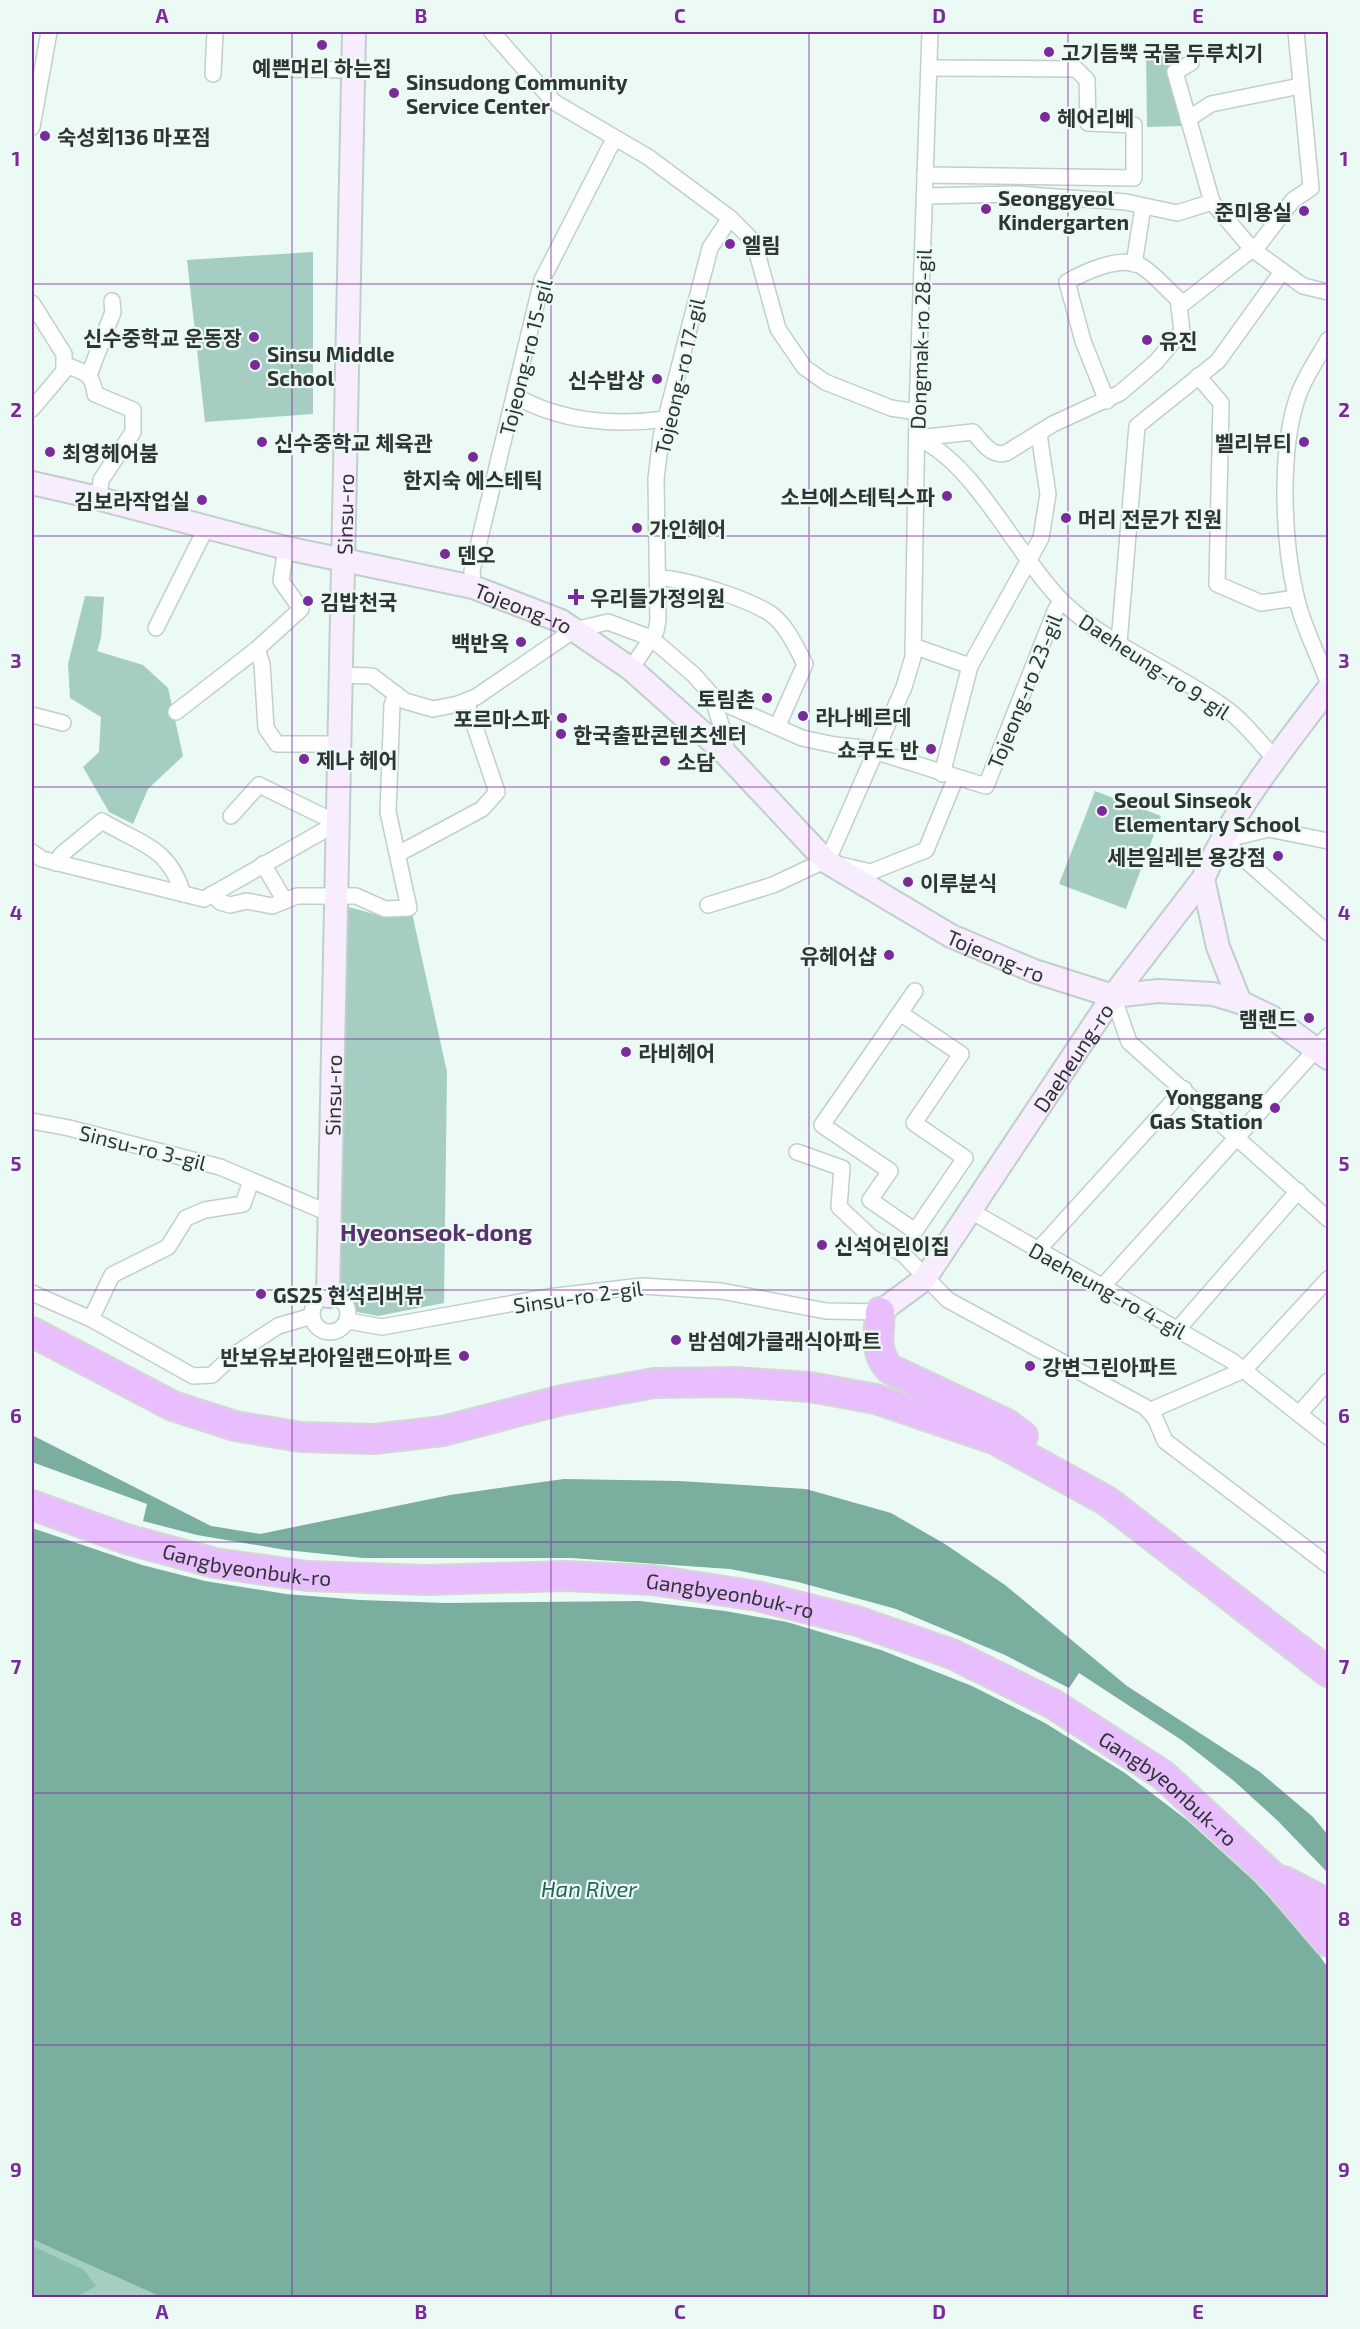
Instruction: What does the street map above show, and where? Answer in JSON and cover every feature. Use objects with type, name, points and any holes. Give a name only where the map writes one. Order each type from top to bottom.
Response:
[{"type":"highway","points":[[880,1312],[878,1350],[880,1360],[890,1368],[1007,1424],[1041,1448],[1060,1473]]},
{"type":"highway","points":[[32,1332],[173,1406],[235,1426],[301,1437],[374,1439],[443,1431],[562,1400],[654,1383],[735,1382],[810,1387],[876,1399],[994,1439],[1060,1473],[1107,1501],[1329,1672]]},
{"type":"highway","name":"Gangbyeonbuk-ro","points":[[32,1505],[126,1539],[204,1560],[307,1576],[426,1580],[566,1576],[653,1580],[757,1596],[857,1622],[952,1654],[1053,1704],[1163,1775],[1271,1875],[1329,1942]]},
{"type":"highway","points":[[1271,1875],[1329,1904]]},
{"type":"main road","name":"Sinsu-ro","points":[[328,1296],[354,32]]},
{"type":"main road","name":"Tojeong-ro","points":[[32,483],[99,498],[285,548],[473,587],[561,621],[631,669],[724,752],[826,861],[951,936],[1034,971],[1113,996],[1158,991],[1213,994],[1240,1002],[1325,1047]]},
{"type":"main road","name":"Daeheung-ro","points":[[880,1312],[926,1276],[1113,996],[1203,879],[1244,804],[1329,689]]},
{"type":"main road","points":[[1203,879],[1218,947],[1240,1002]]},
{"type":"street","points":[[32,127],[49,32]]},
{"type":"street","points":[[213,74],[215,32]]},
{"type":"street","points":[[492,32],[554,102],[648,157],[730,218],[754,242],[778,329],[804,368],[825,382],[891,408],[917,412]]},
{"type":"street","name":"Dongmak-ro 28-gil","points":[[826,861],[876,753],[904,687],[913,657],[917,412],[930,32]]},
{"type":"street","points":[[1180,306],[1260,243],[1293,200],[1311,188],[1296,32]]},
{"type":"street","points":[[1191,63],[1175,72],[1212,202],[1252,249],[1303,286],[1329,292]]},
{"type":"street","points":[[926,175],[1134,178],[1134,125],[1088,123],[1087,80],[1076,69],[929,68]]},
{"type":"street","points":[[284,69],[354,70]]},
{"type":"street","points":[[1188,119],[1211,104],[1300,86]]},
{"type":"street","name":"Tojeong-ro 15-gil","points":[[473,587],[472,571],[516,396],[542,280],[614,139]]},
{"type":"street","points":[[925,196],[1017,195],[1126,202],[1177,213],[1212,202]]},
{"type":"street","points":[[1134,264],[1143,207]]},
{"type":"street","name":"Tojeong-ro 17-gil","points":[[631,669],[651,638],[658,620],[660,578],[656,479],[666,419],[710,248],[730,218]]},
{"type":"street","points":[[917,438],[973,432],[993,454],[999,455],[1053,424],[1107,400],[1120,393],[1156,362],[1182,331],[1178,299],[1139,265],[1090,268],[1067,282],[1084,345],[1107,400]]},
{"type":"street","points":[[1119,643],[1137,426],[1218,361],[1282,272]]},
{"type":"street","points":[[89,375],[113,312],[112,301]]},
{"type":"street","points":[[32,303],[64,354],[64,371],[32,409]]},
{"type":"street","points":[[1329,340],[1299,396],[1288,441],[1287,536],[1296,598],[1329,682]]},
{"type":"street","points":[[64,364],[89,375],[93,379],[95,394],[133,411],[133,432],[101,480],[99,498]]},
{"type":"street","points":[[1198,376],[1221,403],[1217,584],[1261,603],[1296,598]]},
{"type":"street","points":[[516,396],[526,402],[592,422],[666,419]]},
{"type":"street","name":"Tojeong-ro 23-gil","points":[[826,861],[871,872],[926,850],[949,775],[970,666],[1041,538],[1048,494],[1039,434]]},
{"type":"street","name":"Daeheung-ro 9-gil","points":[[917,438],[935,446],[970,483],[1062,601],[1099,632],[1226,708],[1276,760]]},
{"type":"street","points":[[156,628],[206,528]]},
{"type":"street","points":[[176,712],[256,649],[301,609],[281,581],[285,548]]},
{"type":"street","points":[[660,578],[728,594],[771,615],[790,636],[805,664],[778,725]]},
{"type":"street","name":"Tojeong-ro 23-gil","points":[[949,775],[986,786],[1056,609],[1062,601]]},
{"type":"street","points":[[341,675],[372,676],[405,701],[433,709],[466,701],[508,677],[574,630],[608,622],[651,638],[694,675],[710,693],[714,703],[726,741],[724,752]]},
{"type":"street","points":[[913,646],[970,666]]},
{"type":"street","points":[[256,649],[262,664],[266,728],[277,744],[339,744]]},
{"type":"street","points":[[212,894],[220,902],[230,905],[247,901],[272,906],[297,896],[356,896],[385,909],[409,908],[388,812],[392,705],[396,694]]},
{"type":"street","points":[[398,854],[482,809],[497,792],[466,701]]},
{"type":"street","points":[[714,703],[721,702],[778,725],[802,738],[835,746],[864,748],[949,775]]},
{"type":"street","points":[[32,716],[63,723]]},
{"type":"street","points":[[231,816],[259,785],[337,823]]},
{"type":"street","points":[[56,863],[62,854],[102,821],[122,834],[139,839],[154,850],[176,872],[183,894]]},
{"type":"street","points":[[32,852],[42,860],[204,898],[337,823]]},
{"type":"street","points":[[1223,840],[1269,829],[1329,841]]},
{"type":"street","points":[[1223,840],[1329,933]]},
{"type":"street","points":[[708,905],[773,885],[826,861]]},
{"type":"street","points":[[263,864],[285,901]]},
{"type":"street","points":[[900,1013],[961,1054],[914,1123],[965,1158],[915,1231],[870,1200],[890,1171],[822,1125],[915,991]]},
{"type":"street","points":[[1113,996],[1129,1042],[1329,1219]]},
{"type":"street","name":"Tojeong-ro","points":[[1103,1286],[1238,1137],[1325,1047]]},
{"type":"street","points":[[1038,1250],[1184,1089]]},
{"type":"street","name":"Sinsu-ro 3-gil","points":[[32,1121],[69,1128],[220,1167],[331,1214]]},
{"type":"street","points":[[797,1152],[842,1168],[839,1207],[872,1238],[903,1254],[948,1300],[1135,1401],[1149,1411],[1166,1441],[1326,1557]]},
{"type":"street","points":[[91,1319],[112,1275],[168,1247],[186,1218],[205,1210],[243,1204],[251,1180]]},
{"type":"street","points":[[1178,1329],[1298,1191]]},
{"type":"street","name":"Daeheung-ro 4-gil","points":[[971,1211],[1178,1329],[1244,1370],[1329,1437]]},
{"type":"street","points":[[1149,1411],[1244,1370],[1329,1279]]},
{"type":"street","name":"Sinsu-ro 2-gil","points":[[348,1321],[382,1327],[548,1297],[642,1286],[721,1291],[826,1311],[880,1312]]},
{"type":"street","points":[[32,1293],[91,1319],[193,1376],[212,1375],[231,1357],[278,1326],[312,1316]]},
{"type":"street","points":[[328,1296],[339,1298],[347,1305],[348,1321],[340,1330],[328,1332],[317,1327],[312,1316],[314,1305],[328,1296]]},
{"type":"street","points":[[1299,1414],[1329,1381]]},
{"type":"shaded area","points":[[1146,47],[1180,60],[1168,72],[1182,126],[1147,127]]},
{"type":"shaded area","name":"신수중학교 운동장","points":[[313,252],[313,414],[205,422],[187,260]]},
{"type":"shaded area","points":[[85,596],[104,597],[101,638],[97,651],[143,665],[168,688],[183,756],[148,789],[133,824],[109,812],[83,767],[99,752],[101,717],[70,698],[68,664]]},
{"type":"shaded area","points":[[1095,791],[1161,816],[1126,909],[1059,884]]},
{"type":"shaded area","points":[[345,906],[374,914],[412,913],[447,1072],[444,1303],[378,1316],[336,1308]]},
{"type":"shaded area","points":[[32,2239],[153,2290],[164,2297],[32,2297]]},
{"type":"shaded area","points":[[32,2246],[84,2270],[96,2286],[77,2297],[32,2297]]},
{"type":"water","name":"Han River","points":[[32,1435],[211,1526],[260,1534],[450,1495],[564,1479],[679,1481],[806,1489],[891,1513],[945,1544],[1005,1585],[1127,1686],[1260,1772],[1313,1817],[1328,1835],[1328,2297],[164,2298],[32,2239]]},
{"type":"pier","points":[[32,1462],[147,1504],[143,1521],[197,1535],[286,1550],[363,1558],[571,1558],[730,1569],[798,1582],[896,1609],[1005,1655],[1069,1688],[1079,1673],[1183,1741],[1234,1781],[1278,1821],[1328,1873],[1328,1968],[1309,1940],[1253,1880],[1187,1820],[1125,1773],[1045,1723],[972,1686],[881,1650],[787,1622],[725,1611],[640,1601],[446,1603],[360,1600],[286,1594],[205,1581],[142,1565],[32,1528]]},
{"type":"place","name":"예쁜머리 하는집","points":[[322,45]]},
{"type":"place","name":"고기듬뿍 국물 두루치기","points":[[1049,52]]},
{"type":"place","name":"Sinsudong Community Service Center","points":[[394,93]]},
{"type":"place","name":"헤어리베","points":[[1045,117]]},
{"type":"place","name":"숙성회136 마포점","points":[[45,136]]},
{"type":"place","name":"Seonggyeol Kindergarten","points":[[986,209]]},
{"type":"place","name":"준미용실","points":[[1304,211]]},
{"type":"place","name":"엘림","points":[[730,244]]},
{"type":"place","name":"신수중학교 운동장","points":[[254,337]]},
{"type":"place","name":"유진","points":[[1147,340]]},
{"type":"place","name":"Sinsu Middle School","points":[[255,365]]},
{"type":"place","name":"신수밥상","points":[[657,379]]},
{"type":"place","name":"신수중학교 체육관","points":[[262,442]]},
{"type":"place","name":"벨리뷰티","points":[[1304,442]]},
{"type":"place","name":"최영헤어붐","points":[[50,452]]},
{"type":"place","name":"한지숙 에스테틱","points":[[473,457]]},
{"type":"place","name":"소브에스테틱스파","points":[[947,496]]},
{"type":"place","name":"김보라작업실","points":[[202,500]]},
{"type":"place","name":"머리 전문가 진원","points":[[1066,518]]},
{"type":"place","name":"가인헤어","points":[[637,528]]},
{"type":"place","name":"덴오","points":[[445,554]]},
{"type":"place","name":"우리들가정의원","points":[[576,597]]},
{"type":"place","name":"김밥천국","points":[[308,601]]},
{"type":"place","name":"백반옥","points":[[521,642]]},
{"type":"place","name":"토림촌","points":[[767,698]]},
{"type":"place","name":"라나베르데","points":[[803,716]]},
{"type":"place","name":"포르마스파","points":[[562,718]]},
{"type":"place","name":"한국출판콘텐츠센터","points":[[561,734]]},
{"type":"place","name":"쇼쿠도 반","points":[[931,749]]},
{"type":"place","name":"제나 헤어","points":[[304,759]]},
{"type":"place","name":"소담","points":[[665,761]]},
{"type":"place","name":"Seoul Sinseok Elementary School","points":[[1102,811]]},
{"type":"place","name":"세븐일레븐 용강점","points":[[1278,856]]},
{"type":"place","name":"이루분식","points":[[908,882]]},
{"type":"place","name":"유헤어샵","points":[[889,955]]},
{"type":"place","name":"램랜드","points":[[1309,1018]]},
{"type":"place","name":"라비헤어","points":[[626,1052]]},
{"type":"place","name":"Yonggang Gas Station","points":[[1275,1108]]},
{"type":"place","name":"신석어린이집","points":[[822,1245]]},
{"type":"place","name":"GS25 현석리버뷰","points":[[261,1294]]},
{"type":"place","name":"밤섬예가클래식아파트","points":[[676,1340]]},
{"type":"place","name":"반보유보라아일랜드아파트","points":[[464,1356]]},
{"type":"place","name":"강변그린아파트","points":[[1030,1366]]},
{"type":"district","name":"Hyeonseok-dong","points":[[436,1231]]}]
